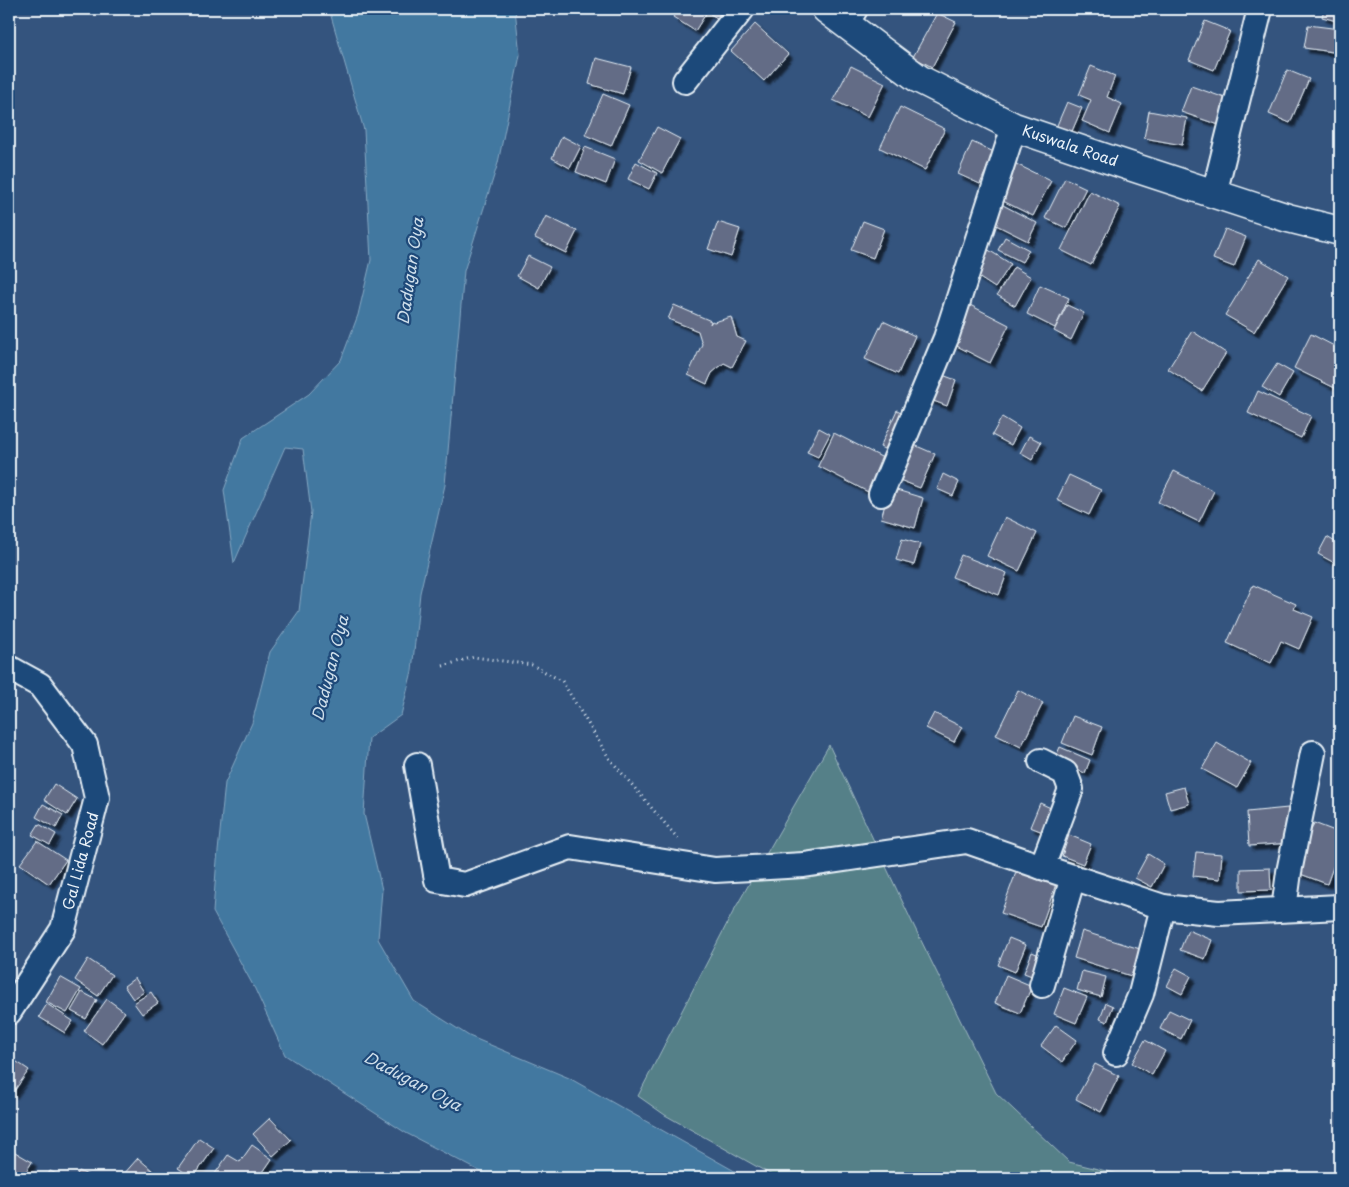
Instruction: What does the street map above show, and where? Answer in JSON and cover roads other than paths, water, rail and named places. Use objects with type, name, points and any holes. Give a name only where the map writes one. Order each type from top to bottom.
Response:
[{"type":"street","points":[[685,81],[742,9]]},
{"type":"street","points":[[1214,194],[1260,9]]},
{"type":"street","name":"Kuswala Road","points":[[842,14],[919,79],[1014,127],[1288,218],[1340,231]]},
{"type":"street","points":[[881,494],[946,338],[1014,127]]},
{"type":"street","name":"Gal Lida Road","points":[[9,668],[40,684],[85,745],[97,798],[63,929],[9,1012]]},
{"type":"street","points":[[1284,909],[1289,872],[1313,753]]},
{"type":"street","points":[[1041,762],[1065,773],[1071,789],[1042,868]]},
{"type":"street","points":[[417,765],[437,880],[465,885],[570,847],[715,870],[804,865],[967,841],[1042,868],[1163,907],[1219,913],[1340,906]]},
{"type":"street","points":[[1042,986],[1073,877]]},
{"type":"street","points":[[1116,1053],[1140,994],[1163,907]]},
{"type":"water","name":"Dadugan Oya","points":[[329,9],[515,9],[520,55],[498,163],[464,271],[445,485],[420,593],[412,671],[401,715],[369,738],[364,814],[382,890],[378,939],[414,1001],[469,1036],[569,1078],[747,1178],[493,1178],[406,1133],[285,1055],[255,989],[213,912],[225,783],[252,723],[270,652],[299,611],[311,512],[303,449],[285,447],[234,563],[224,490],[243,438],[309,394],[341,360],[358,315],[371,260],[364,130]]}]
